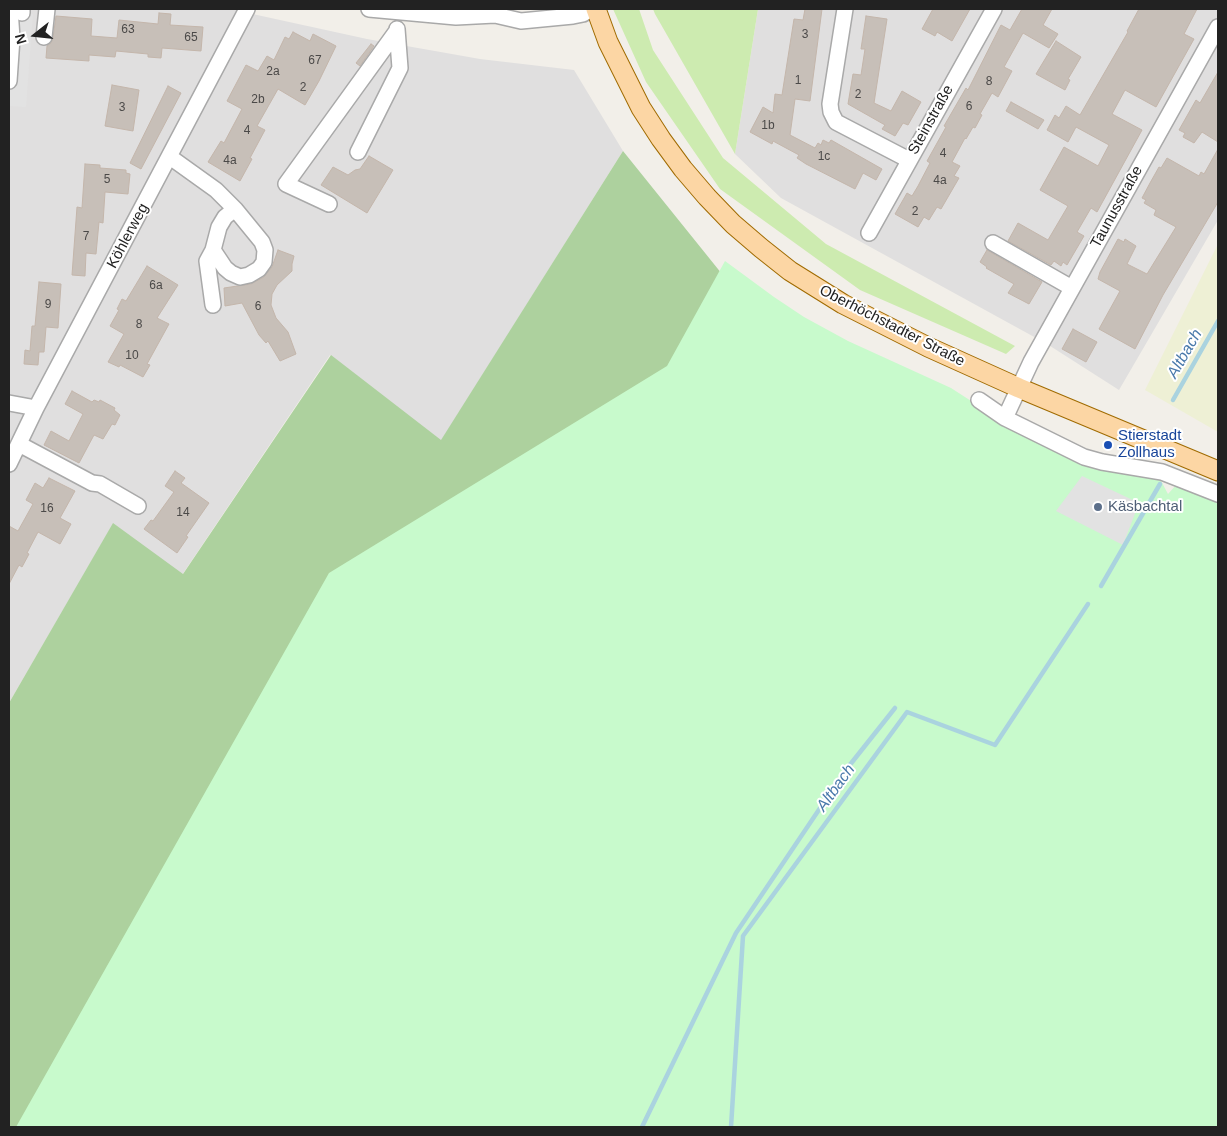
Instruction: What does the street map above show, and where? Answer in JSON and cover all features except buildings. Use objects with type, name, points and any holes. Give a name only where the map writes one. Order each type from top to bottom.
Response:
[{"type":"main road","name":"Oberhöchstadter Straße","points":[[596,9],[623,75],[656,132],[683,169],[733,224],[790,271],[843,304],[919,342],[1019,388],[1218,471]]},
{"type":"street","points":[[44,37],[47,9]]},
{"type":"street","name":"Köhlerweg","points":[[9,464],[36,408],[247,9]]},
{"type":"street","points":[[369,9],[456,17],[495,15],[521,20],[572,16],[583,14],[591,9]]},
{"type":"street","points":[[495,15],[510,9]]},
{"type":"street","points":[[845,9],[830,104],[831,112],[836,122],[909,160]]},
{"type":"street","name":"Steinstraße","points":[[869,233],[994,9]]},
{"type":"street","points":[[9,81],[12,38],[18,10]]},
{"type":"street","points":[[358,152],[400,68],[396,32],[400,12]]},
{"type":"street","name":"Taunusstraße","points":[[1005,418],[1031,362],[1218,27]]},
{"type":"street","points":[[329,204],[286,184],[396,32]]},
{"type":"street","points":[[170,157],[216,190],[235,209],[262,242],[266,250],[264,262],[254,272],[240,276],[224,268],[213,250]]},
{"type":"street","points":[[213,305],[207,261],[213,250],[219,227],[225,217],[235,209]]},
{"type":"street","points":[[993,242],[1072,288]]},
{"type":"street","points":[[980,400],[1005,418],[1084,457],[1102,462],[1162,472],[1218,494]]},
{"type":"street","points":[[9,403],[36,408]]},
{"type":"street","points":[[19,444],[92,484],[100,484],[138,506]]},
{"type":"shaded area","points":[[9,9],[250,9],[248,13],[367,39],[480,59],[574,70],[623,151],[441,441],[330,355],[182,575],[113,524],[9,703]]},
{"type":"shaded area","points":[[758,9],[1218,9],[1218,220],[1119,390],[1047,344],[781,198],[735,154]]},
{"type":"shaded area","points":[[9,12],[33,14],[26,107],[9,106]]},
{"type":"shaded area","name":"Käsbachtal","points":[[1082,476],[1139,503],[1123,545],[1056,511]]},
{"type":"green space","points":[[613,9],[639,9],[653,50],[723,158],[826,244],[1015,346],[1006,354],[860,290],[720,189],[646,82]]},
{"type":"green space","points":[[653,9],[758,9],[735,154],[655,14]]},
{"type":"green space","points":[[623,151],[726,279],[747,1127],[9,1127],[9,703],[113,523],[183,574],[331,355],[441,440]]},
{"type":"green space","points":[[1218,244],[1218,432],[1145,390]]},
{"type":"green space","points":[[725,261],[804,317],[848,341],[951,388],[1013,428],[1160,479],[1168,494],[1177,484],[1218,500],[1218,1127],[16,1127],[329,573],[667,366]]},
{"type":"waterway","name":"Altbach","points":[[1173,400],[1218,321]]},
{"type":"waterway","name":"Altbach","points":[[1101,586],[1160,484]]},
{"type":"waterway","name":"Altbach","points":[[731,1127],[743,936],[907,712],[995,745],[1088,604]]},
{"type":"waterway","points":[[642,1127],[736,933],[845,771],[895,708]]},
{"type":"place","name":"Stierstadt Zollhaus","points":[[1108,445]]},
{"type":"place","name":"Käsbachtal","points":[[1098,507]]}]
